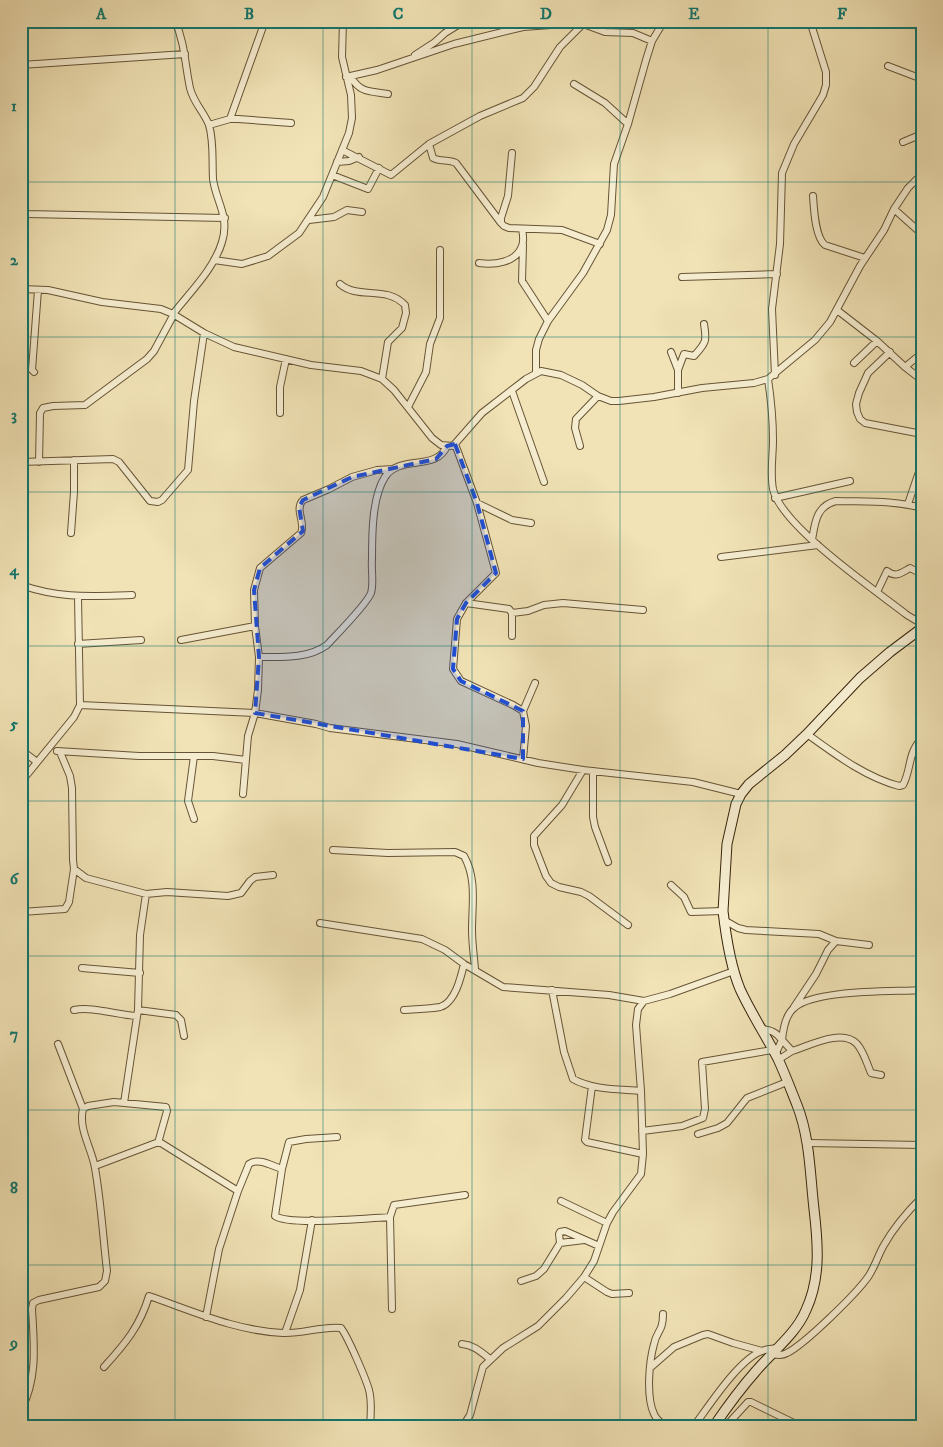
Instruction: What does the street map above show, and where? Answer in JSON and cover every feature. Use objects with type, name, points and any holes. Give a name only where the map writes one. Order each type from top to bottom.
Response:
[{"type":"street","points":[[230,120],[265,21]]},
{"type":"street","points":[[214,260],[242,264],[268,256],[299,233],[323,197],[349,133],[352,118],[348,77],[342,58],[343,21]]},
{"type":"street","points":[[342,150],[392,175],[429,144],[480,116],[523,98],[534,87],[560,47],[584,25],[593,21]]},
{"type":"street","points":[[536,373],[538,344],[548,321],[584,273],[608,230],[611,215],[614,164],[628,124],[652,41],[664,21]]},
{"type":"street","points":[[775,374],[772,322],[780,244],[782,173],[794,144],[823,95],[826,84],[826,72],[810,21]]},
{"type":"street","points":[[39,462],[40,413],[43,408],[79,406],[90,402],[151,355],[173,314],[214,260],[222,244],[225,218],[213,181],[209,125],[190,90],[185,54],[176,23]]},
{"type":"street","points":[[405,61],[458,25]]},
{"type":"street","points":[[348,77],[377,70],[454,44],[523,27],[584,25],[605,32],[633,33],[652,41]]},
{"type":"street","points":[[21,65],[185,54]]},
{"type":"street","points":[[888,66],[922,79]]},
{"type":"street","points":[[348,77],[356,86],[362,89],[388,94]]},
{"type":"street","points":[[574,84],[605,103],[628,124]]},
{"type":"street","points":[[209,125],[230,120],[291,124]]},
{"type":"street","points":[[903,142],[922,134]]},
{"type":"street","points":[[429,144],[433,158],[456,163],[504,226],[522,229],[562,230],[600,244]]},
{"type":"street","points":[[501,223],[508,196],[512,153]]},
{"type":"street","points":[[337,162],[349,161],[359,157]]},
{"type":"street","points":[[332,175],[368,190],[379,168]]},
{"type":"street","points":[[21,289],[54,292],[102,302],[155,307],[173,314],[204,333],[234,347],[328,368],[361,371],[382,380],[394,390],[432,438],[447,446],[455,444],[482,413],[541,371],[561,375],[610,401],[754,383],[768,379],[819,335],[830,322],[865,258],[884,230],[894,209],[908,188],[922,174]]},
{"type":"street","points":[[813,196],[818,236],[822,243],[825,246],[865,258]]},
{"type":"street","points":[[894,209],[922,234]]},
{"type":"street","points":[[309,220],[334,216],[348,210],[362,212]]},
{"type":"street","points":[[21,211],[26,214],[225,218]]},
{"type":"street","points":[[522,229],[522,281],[548,321]]},
{"type":"street","points":[[479,264],[505,261],[515,255],[523,245]]},
{"type":"street","points":[[408,407],[426,372],[430,344],[440,318],[440,250]]},
{"type":"street","points":[[682,277],[776,274]]},
{"type":"street","points":[[340,284],[349,290],[391,295],[405,305],[406,313],[402,328],[388,342],[382,380]]},
{"type":"street","points":[[34,372],[32,370],[38,290]]},
{"type":"street","points":[[837,310],[922,380]]},
{"type":"street","points":[[678,370],[684,354],[694,356],[705,344],[704,324]]},
{"type":"street","points":[[21,462],[116,460],[150,501],[158,502],[162,500],[188,470],[193,409],[204,333]]},
{"type":"street","points":[[854,363],[877,341]]},
{"type":"street","points":[[672,352],[678,370],[678,393]]},
{"type":"street","points":[[890,352],[868,373],[856,404],[857,412],[865,423],[922,434]]},
{"type":"street","points":[[905,367],[922,353]]},
{"type":"street","points":[[280,412],[280,387],[286,359]]},
{"type":"street","points":[[714,1426],[755,1372],[793,1331],[806,1312],[814,1291],[818,1263],[808,1143],[797,1105],[787,1082],[740,989],[734,971],[723,916],[727,844],[736,804],[748,784],[785,755],[860,678],[922,626],[815,543],[781,508],[775,498],[772,486],[773,412],[768,379]]},
{"type":"street","points":[[512,391],[544,482]]},
{"type":"street","points":[[580,446],[575,428],[576,419],[598,396]]},
{"type":"street","points":[[455,444],[477,503],[496,573],[466,603],[457,619],[453,669],[461,681],[523,711]]},
{"type":"street","points":[[244,794],[248,736],[255,713],[258,690],[259,657],[255,626],[254,590],[260,568],[301,533],[303,529],[300,504],[303,500],[352,477],[377,470],[393,469],[436,459],[444,452],[447,446]]},
{"type":"street","points":[[71,533],[74,460]]},
{"type":"street","points":[[908,504],[922,463]]},
{"type":"street","points":[[259,657],[286,657],[320,651],[366,602],[372,590],[372,559],[378,495],[386,475],[393,469]]},
{"type":"street","points":[[775,498],[850,481]]},
{"type":"street","points":[[815,543],[819,512],[829,502],[836,500],[908,504],[922,508]]},
{"type":"street","points":[[477,503],[512,520],[531,523]]},
{"type":"street","points":[[721,557],[815,543]]},
{"type":"street","points":[[877,592],[887,571],[892,575],[897,575],[910,568],[922,574]]},
{"type":"street","points":[[21,585],[51,594],[78,597],[132,595]]},
{"type":"street","points":[[21,782],[74,717],[80,705],[78,597]]},
{"type":"street","points":[[466,603],[507,608],[512,613],[512,636]]},
{"type":"street","points":[[512,613],[544,605],[563,603],[643,610]]},
{"type":"street","points":[[181,640],[255,626]]},
{"type":"street","points":[[78,644],[140,640]]},
{"type":"street","points":[[523,759],[526,726],[523,711],[534,683]]},
{"type":"street","points":[[80,705],[255,713],[330,728],[457,744],[583,770],[693,782],[741,794]]},
{"type":"street","points":[[807,734],[845,761],[869,774],[899,786],[903,785],[906,780],[911,754],[922,738]]},
{"type":"street","points":[[21,750],[37,762]]},
{"type":"street","points":[[48,750],[246,760]]},
{"type":"street","points":[[21,912],[65,909],[70,902],[74,869],[72,788],[70,776],[60,752]]},
{"type":"street","points":[[194,756],[188,801],[194,819]]},
{"type":"street","points":[[583,770],[562,805],[534,836],[534,845],[546,876],[551,883],[589,896],[628,925]]},
{"type":"street","points":[[592,771],[594,827],[608,862]]},
{"type":"street","points":[[333,850],[388,853],[455,852],[464,856],[472,874],[474,905],[472,928],[475,969]]},
{"type":"street","points":[[74,869],[86,878],[146,894],[168,892],[235,895],[241,892],[255,878],[273,875]]},
{"type":"street","points":[[671,885],[684,897],[691,912],[723,916],[738,928],[819,934],[836,941],[869,945]]},
{"type":"street","points":[[124,1103],[137,1013],[140,935],[146,894]]},
{"type":"street","points":[[320,923],[422,939],[445,950],[464,964],[503,987],[519,989],[609,995],[644,1001],[670,994],[734,971]]},
{"type":"street","points":[[775,1055],[782,1040],[784,1026],[793,1008],[816,974],[828,950],[836,941]]},
{"type":"street","points":[[404,1010],[442,1007],[448,1003],[457,989],[464,964]]},
{"type":"street","points":[[82,968],[140,973]]},
{"type":"street","points":[[552,990],[568,1069],[573,1078],[582,1084],[592,1086],[641,1091]]},
{"type":"street","points":[[793,1008],[823,996],[922,990]]},
{"type":"street","points":[[463,1426],[470,1416],[483,1367],[503,1348],[538,1326],[561,1304],[584,1277],[594,1261],[607,1223],[613,1212],[641,1174],[643,1154],[641,1091],[636,1025],[638,1009],[644,1001]]},
{"type":"street","points":[[74,1010],[92,1009],[117,1014],[176,1015],[181,1020],[184,1036]]},
{"type":"street","points":[[761,1029],[772,1030],[792,1051]]},
{"type":"street","points":[[642,1131],[682,1126],[703,1118],[705,1109],[702,1062],[775,1055],[818,1041],[848,1038],[861,1049],[871,1073],[881,1075]]},
{"type":"street","points":[[21,1410],[27,1398],[33,1371],[34,1303],[39,1300],[98,1287],[105,1281],[108,1271],[95,1166],[85,1135],[82,1119],[83,1109],[58,1044]]},
{"type":"street","points":[[698,1134],[727,1123],[747,1098],[787,1082]]},
{"type":"street","points":[[592,1086],[585,1140],[613,1149],[643,1154]]},
{"type":"street","points":[[83,1109],[88,1106],[108,1103],[167,1108],[163,1130],[158,1143]]},
{"type":"street","points":[[337,1137],[290,1142],[282,1169],[275,1216],[281,1219],[312,1220],[390,1217]]},
{"type":"street","points":[[95,1166],[158,1143],[165,1144],[238,1190]]},
{"type":"street","points":[[808,1143],[922,1144]]},
{"type":"street","points":[[206,1317],[219,1249],[238,1190],[249,1164],[253,1161],[258,1161],[282,1169]]},
{"type":"street","points":[[392,1309],[390,1217],[394,1205],[465,1195]]},
{"type":"street","points":[[650,1368],[674,1347],[708,1334],[762,1351],[774,1351],[776,1355],[788,1353],[811,1335],[869,1276],[892,1233],[908,1210],[922,1197]]},
{"type":"street","points":[[561,1201],[607,1223]]},
{"type":"street","points":[[285,1334],[300,1290],[312,1220]]},
{"type":"street","points":[[521,1281],[536,1276],[544,1269],[560,1243],[560,1232],[565,1231],[599,1246]]},
{"type":"street","points":[[560,1243],[585,1240]]},
{"type":"street","points":[[584,1277],[612,1294],[629,1293]]},
{"type":"street","points":[[104,1367],[124,1346],[139,1323],[149,1296],[239,1327],[285,1334],[341,1328],[350,1344],[369,1390],[371,1405],[370,1426]]},
{"type":"street","points":[[663,1314],[662,1328],[654,1340],[650,1368],[650,1398],[654,1414],[665,1426]]},
{"type":"street","points":[[462,1344],[470,1345],[490,1359]]},
{"type":"street","points":[[694,1426],[730,1378],[747,1360],[762,1351]]},
{"type":"street","points":[[726,1426],[748,1402],[800,1426]]},
{"type":"highlighted area","points":[[455,444],[477,503],[496,573],[466,603],[457,619],[453,669],[461,681],[523,711],[523,759],[255,713],[259,657],[254,590],[260,568],[303,531],[299,507],[303,500],[352,477],[436,459],[447,446]]}]
